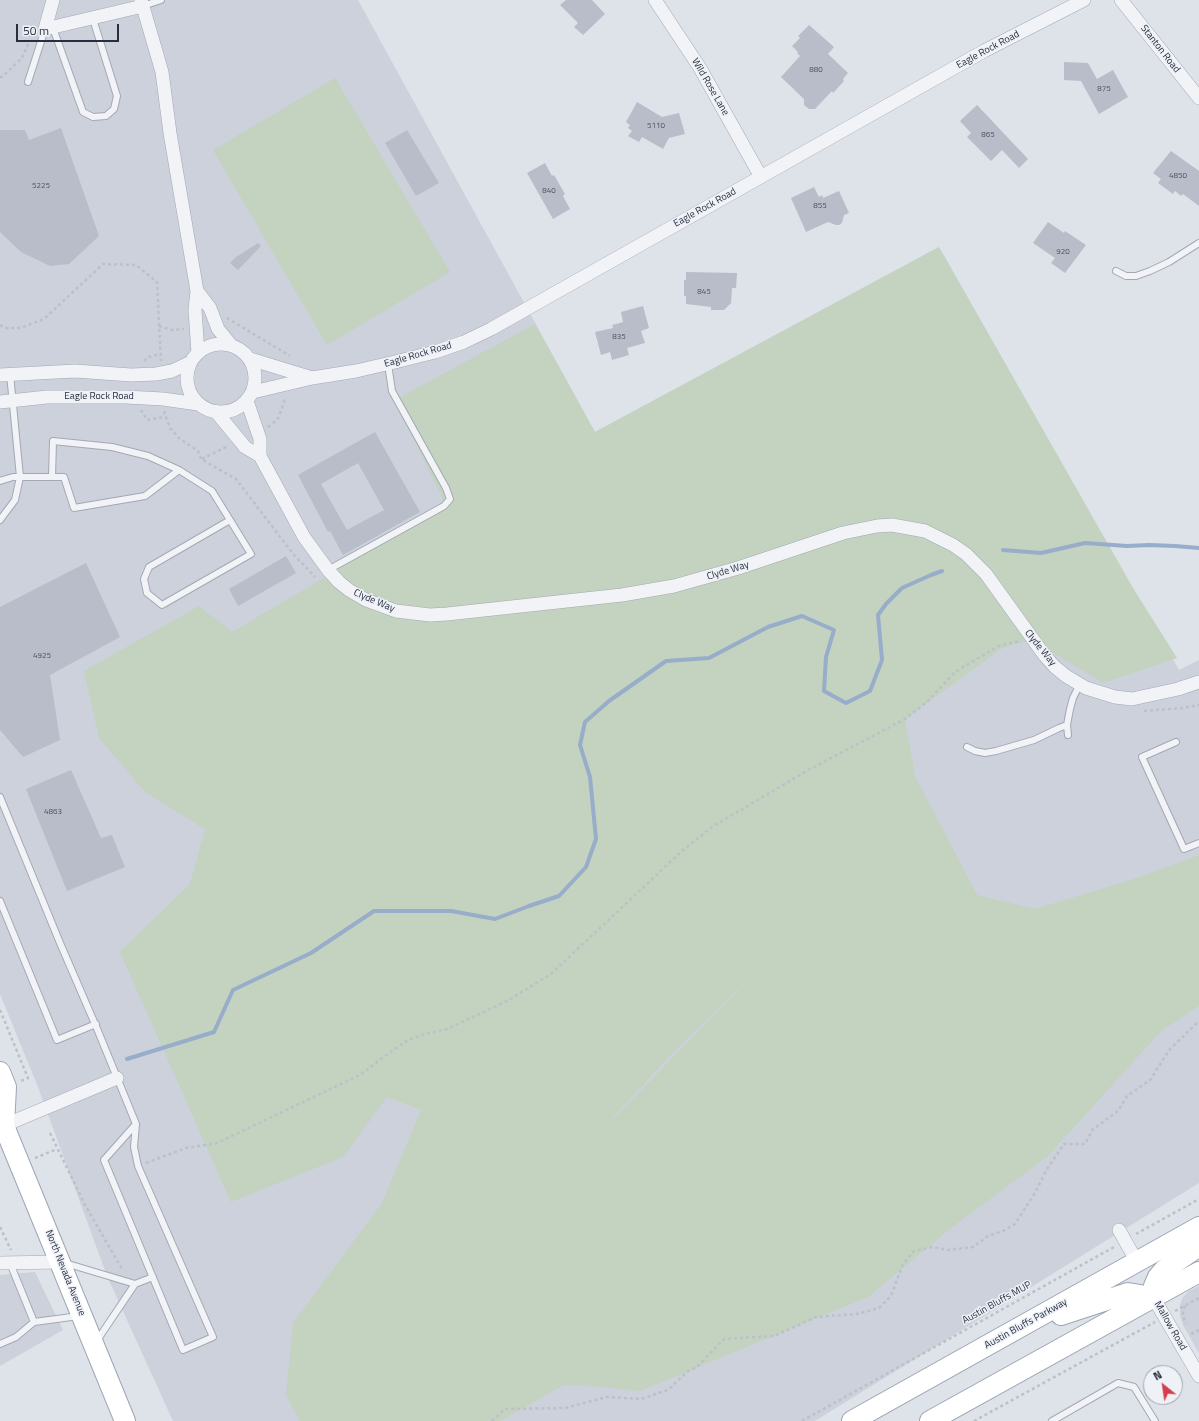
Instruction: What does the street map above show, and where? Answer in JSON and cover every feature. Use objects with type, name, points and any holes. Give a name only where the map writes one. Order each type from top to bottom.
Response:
[{"type":"main road","name":"North Nevada Avenue","points":[[0,1072],[6,1087],[1,1125],[60,1262],[125,1421]]},
{"type":"main road","name":"Austin Bluffs Parkway","points":[[852,1421],[1199,1227]]},
{"type":"main road","points":[[1153,1297],[1154,1286],[1164,1270],[1199,1246]]},
{"type":"main road","points":[[930,1421],[1199,1272]]},
{"type":"main road","points":[[1006,1335],[1128,1293],[1153,1297]]},
{"type":"street","points":[[53,0],[49,29],[93,19],[142,3],[162,72],[170,133],[197,290],[194,357],[187,373],[187,385],[191,395],[198,404]]},
{"type":"street","name":"Wild Rose Lane","points":[[654,0],[700,68],[761,177]]},
{"type":"street","name":"Eagle Rock Road","points":[[6,401],[47,397],[126,397],[163,399],[198,404],[207,410],[217,413],[228,412],[238,408],[250,397],[312,378],[388,364],[435,352],[464,342],[491,329],[984,52],[1084,0]]},
{"type":"street","name":"Stanton Road","points":[[1121,0],[1199,98]]},
{"type":"street","name":"Eagle Rock Road","points":[[197,290],[210,308],[218,329],[231,345],[242,350],[250,359],[312,378]]},
{"type":"street","points":[[5,374],[75,371],[132,375],[162,373],[172,371],[208,346],[219,344],[231,345]]},
{"type":"street","points":[[250,359],[255,370],[256,382],[250,397],[260,439],[260,456]]},
{"type":"street","points":[[217,413],[245,447],[260,456]]},
{"type":"street","name":"Clyde Way","points":[[260,456],[304,537],[328,570],[349,590],[384,608],[410,614],[447,614],[622,594],[674,586],[738,568],[843,533],[877,526],[892,525],[925,531],[939,537],[966,554],[986,574],[1031,639],[1055,667],[1080,684],[1101,694],[1132,699],[1178,689],[1199,682]]},
{"type":"street","points":[[1,1125],[117,1078]]},
{"type":"street","points":[[1122,1235],[1137,1262]]},
{"type":"street","points":[[10,1263],[60,1262]]},
{"type":"street","name":"Mallow Road","points":[[1153,1297],[1199,1376]]},
{"type":"lane","points":[[142,3],[161,0]]},
{"type":"lane","points":[[49,29],[83,112],[93,117],[106,116],[114,109],[116,96],[93,19]]},
{"type":"lane","points":[[28,82],[49,29]]},
{"type":"lane","points":[[1116,271],[1126,276],[1136,276],[1170,262],[1199,243]]},
{"type":"lane","points":[[328,570],[444,506],[450,499],[446,488],[392,391],[388,364]]},
{"type":"lane","points":[[0,520],[15,500],[20,477],[6,401],[5,374]]},
{"type":"lane","points":[[52,477],[53,441],[112,447],[148,456],[179,470],[212,491],[230,520],[251,554],[162,605],[147,593],[144,579],[149,567],[230,520]]},
{"type":"lane","points":[[0,481],[13,477],[64,477],[74,508],[145,496],[179,470]]},
{"type":"lane","points":[[1068,735],[1067,725],[1073,698],[1080,684]]},
{"type":"lane","points":[[967,747],[984,753],[996,751],[1034,740],[1067,725]]},
{"type":"lane","points":[[1176,742],[1142,758],[1184,849],[1199,843]]},
{"type":"lane","points":[[0,797],[60,943],[96,1024],[136,1124],[134,1147],[138,1166],[213,1337],[183,1350],[104,1160],[136,1124]]},
{"type":"lane","points":[[0,901],[57,1040],[96,1024]]},
{"type":"lane","points":[[60,1262],[135,1284]]},
{"type":"lane","points":[[10,1263],[34,1322]]},
{"type":"lane","points":[[94,1346],[135,1284],[152,1277]]},
{"type":"lane","points":[[0,1344],[16,1337],[34,1322],[82,1316]]},
{"type":"lane","points":[[1052,1421],[1118,1383],[1134,1388],[1155,1421]]},
{"type":"path","points":[[0,77],[2,77],[22,58],[31,37]]},
{"type":"path","points":[[0,325],[6,328],[20,328],[44,319],[103,264],[136,265],[157,282],[162,373]]},
{"type":"path","points":[[222,319],[227,318],[290,357]]},
{"type":"path","points":[[159,326],[172,330],[196,328]]},
{"type":"path","points":[[266,429],[277,420],[282,411],[284,402],[283,394]]},
{"type":"path","points":[[163,410],[170,428],[180,439],[198,451],[201,459],[236,479],[294,555],[316,578]]},
{"type":"path","points":[[147,420],[166,418]]},
{"type":"path","points":[[201,459],[233,444]]},
{"type":"path","points":[[138,1166],[186,1148],[217,1143],[360,1075],[389,1052],[408,1040],[425,1034],[447,1030],[507,1001],[551,974],[682,851],[712,826],[810,769],[904,719],[927,702],[955,672],[999,646],[1031,639]]},
{"type":"path","points":[[1141,711],[1182,708],[1199,705]]},
{"type":"path","points":[[0,1010],[28,1078]]},
{"type":"path","points":[[492,1421],[505,1409],[565,1408],[607,1397],[641,1399],[668,1390],[688,1371],[697,1367],[724,1339],[774,1336],[816,1317],[857,1314],[879,1308],[891,1296],[903,1264],[914,1251],[932,1247],[948,1250],[973,1247],[988,1236],[1003,1231],[1015,1224],[1035,1193],[1047,1169],[1064,1144],[1084,1144],[1093,1130],[1118,1111],[1127,1096],[1150,1080],[1170,1048],[1199,1021]]},
{"type":"path","points":[[50,1133],[85,1204],[122,1269]]},
{"type":"path","name":"Austin Bluffs MUP","points":[[802,1421],[1122,1235],[1199,1199]]},
{"type":"path","points":[[0,1227],[10,1263]]},
{"type":"path","points":[[1199,1298],[1185,1306],[1183,1310],[1185,1323],[1192,1334],[1199,1330]]},
{"type":"path","points":[[974,1421],[1164,1317]]},
{"type":"shaded area","points":[[0,0],[358,0],[595,432],[939,247],[1179,670],[1199,660],[1199,1183],[815,1421],[173,1421],[107,1276],[38,1087],[0,994]]},
{"type":"shaded area","points":[[35,1272],[63,1330],[0,1366],[0,1275]]},
{"type":"shaded area","points":[[1199,1286],[1199,1353],[1183,1325],[1180,1315],[1180,1305],[1183,1297],[1189,1291]]},
{"type":"green space","points":[[335,78],[450,272],[327,345],[213,150]]},
{"type":"green space","points":[[939,247],[1133,588],[1177,658],[1103,683],[1031,639],[1001,649],[905,719],[915,776],[977,895],[1035,909],[1134,879],[1199,855],[1199,1006],[1161,1031],[1048,1156],[951,1228],[868,1297],[640,1391],[564,1385],[500,1421],[300,1421],[286,1395],[293,1323],[382,1203],[421,1110],[387,1097],[343,1157],[231,1202],[120,952],[190,884],[205,829],[146,793],[99,738],[84,671],[199,606],[232,632],[446,506],[395,400],[535,324],[595,432]],"holes":[[[760,968],[581,1152],[666,1060]]]},
{"type":"building","points":[[566,0],[592,0],[605,14],[583,35],[574,27],[578,23],[560,5]]},
{"type":"building","points":[[809,25],[834,47],[828,54],[848,73],[843,79],[844,81],[833,93],[832,91],[815,109],[809,109],[804,105],[804,99],[781,77],[800,56],[792,46],[800,38],[798,36]]},
{"type":"building","points":[[1064,62],[1088,63],[1097,79],[1113,70],[1128,97],[1099,114],[1081,81],[1064,80]]},
{"type":"building","points":[[637,102],[662,117],[679,113],[685,134],[669,138],[663,149],[642,137],[639,142],[628,136],[632,131],[628,128],[630,125],[626,122]]},
{"type":"building","points":[[977,105],[1028,159],[1019,168],[1002,150],[991,161],[967,137],[971,133],[960,121]]},
{"type":"building","points":[[61,128],[99,236],[69,264],[50,266],[21,252],[0,232],[0,130],[25,130],[29,140]]},
{"type":"building","points":[[407,130],[439,183],[416,196],[385,143]]},
{"type":"building","points":[[1171,151],[1199,171],[1199,206],[1183,194],[1181,196],[1175,191],[1173,194],[1158,183],[1161,179],[1153,173]]},
{"type":"building","points":[[545,163],[565,194],[563,196],[570,209],[553,219],[527,173]]},
{"type":"building","points":[[814,187],[819,197],[822,195],[823,198],[839,191],[849,213],[844,215],[842,223],[839,225],[828,222],[806,232],[791,198]]},
{"type":"building","points":[[1048,222],[1086,245],[1065,273],[1051,263],[1055,258],[1033,243]]},
{"type":"building","points":[[258,243],[261,246],[238,270],[230,263],[236,257]]},
{"type":"building","points":[[686,272],[737,273],[736,288],[732,288],[731,303],[724,310],[711,310],[711,307],[686,304],[686,296],[684,296],[684,280],[686,280]]},
{"type":"building","points":[[643,306],[649,328],[641,331],[645,343],[627,348],[629,355],[612,360],[610,352],[601,355],[595,332],[613,328],[612,325],[623,322],[621,312]]},
{"type":"building","points":[[375,432],[420,512],[343,555],[330,531],[328,532],[298,475]],"holes":[[[358,463],[384,510],[347,530],[321,484]]]},
{"type":"building","points":[[286,556],[296,573],[238,606],[229,589]]},
{"type":"building","points":[[86,563],[120,637],[50,675],[60,740],[23,757],[0,730],[0,607]]},
{"type":"building","points":[[71,770],[101,838],[112,835],[125,867],[67,891],[26,789]]},
{"type":"waterway","points":[[1003,550],[1041,553],[1085,543],[1199,548]]},
{"type":"waterway","points":[[127,1059],[214,1032],[233,990],[311,953],[374,911],[451,911],[495,919],[559,896],[586,867],[596,839],[590,777],[580,745],[585,722],[609,701],[666,661],[709,658],[768,627],[802,616],[834,630],[826,657],[824,691],[846,703],[870,691],[882,660],[878,615],[886,604],[902,588],[942,571]]}]
